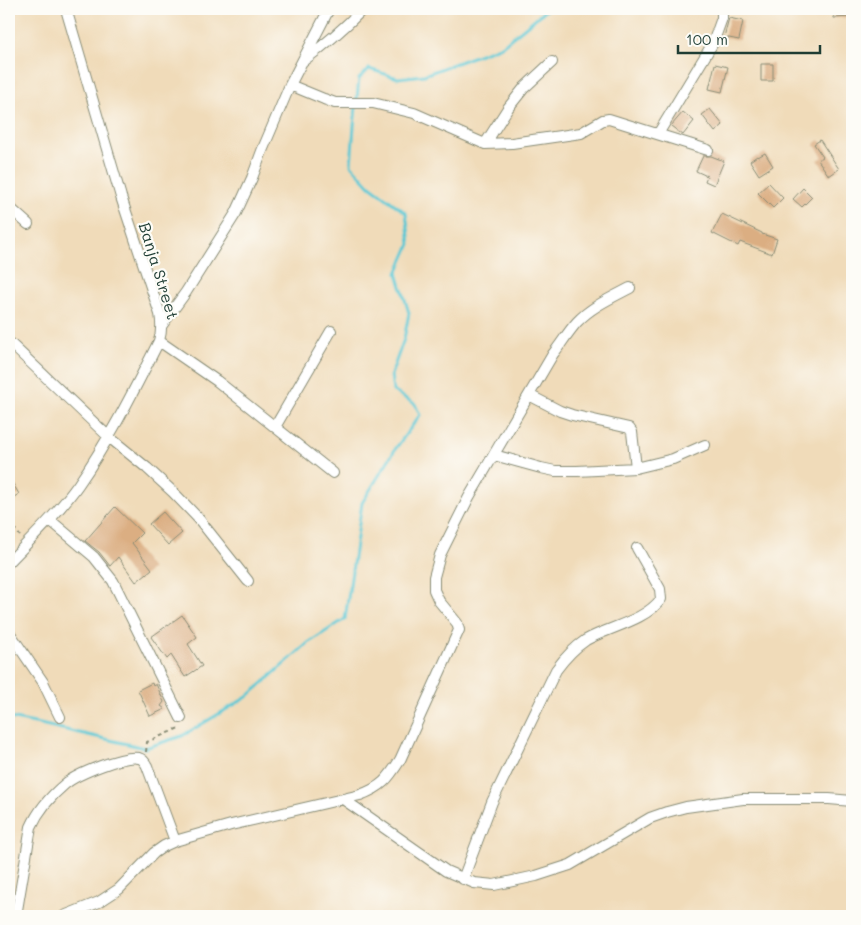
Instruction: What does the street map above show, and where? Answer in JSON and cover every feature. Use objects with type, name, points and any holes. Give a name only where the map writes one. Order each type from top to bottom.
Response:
[{"type":"street","points":[[162,325],[186,292],[236,213],[290,84],[329,9]]},
{"type":"street","points":[[300,63],[319,50],[362,9]]},
{"type":"street","points":[[658,134],[713,43],[722,18],[722,9]]},
{"type":"street","name":"Banja Street","points":[[9,562],[50,520],[77,485],[109,437],[161,335],[160,314],[118,188],[68,10]]},
{"type":"street","points":[[485,144],[508,108],[524,88],[552,62]]},
{"type":"street","points":[[290,84],[335,103],[374,103],[414,113],[485,144],[512,143],[581,133],[603,120],[609,119],[708,150]]},
{"type":"street","points":[[9,207],[28,224]]},
{"type":"street","points":[[64,916],[99,902],[119,890],[154,853],[175,841],[231,824],[371,791],[390,777],[400,760],[458,630],[457,623],[439,601],[434,590],[434,577],[440,555],[469,497],[553,354],[578,322],[597,306],[630,288]]},
{"type":"street","points":[[275,427],[331,332]]},
{"type":"street","points":[[159,341],[217,381],[333,473]]},
{"type":"street","points":[[9,342],[109,437],[173,492],[198,518],[248,581]]},
{"type":"street","points":[[529,395],[572,415],[630,428],[636,468]]},
{"type":"street","points":[[494,455],[555,471],[577,471],[636,468],[673,459],[705,445]]},
{"type":"street","points":[[50,520],[94,556],[113,581],[181,718]]},
{"type":"street","points":[[463,879],[492,802],[556,670],[568,654],[586,640],[637,617],[656,606],[661,599],[660,589],[637,548]]},
{"type":"street","points":[[9,632],[43,682],[60,717]]},
{"type":"street","points":[[16,916],[31,826],[35,818],[66,782],[108,763],[136,758],[145,761],[175,841]]},
{"type":"street","points":[[343,799],[446,871],[474,883],[494,885],[536,876],[570,865],[650,818],[686,807],[743,799],[829,799],[852,801]]},
{"type":"path","points":[[9,521],[26,544]]},
{"type":"path","points":[[146,754],[147,742],[185,726],[181,718]]},
{"type":"building","points":[[833,9],[851,9],[851,17],[834,18]]},
{"type":"building","points":[[729,18],[743,21],[739,40],[724,37]]},
{"type":"building","points":[[715,64],[728,67],[722,92],[709,89]]},
{"type":"building","points":[[761,64],[773,64],[773,81],[761,81]]},
{"type":"building","points":[[710,109],[723,125],[715,132],[702,115]]},
{"type":"building","points":[[683,112],[694,121],[683,135],[671,126]]},
{"type":"building","points":[[820,140],[839,169],[829,176],[818,160],[823,157],[814,144]]},
{"type":"building","points":[[765,153],[773,166],[759,175],[750,161]]},
{"type":"building","points":[[703,156],[711,156],[724,161],[714,185],[705,181],[707,176],[696,171]]},
{"type":"building","points":[[769,183],[783,198],[773,208],[758,193]]},
{"type":"building","points":[[803,188],[812,197],[802,207],[793,199]]},
{"type":"building","points":[[722,214],[762,234],[777,239],[772,254],[740,242],[738,246],[712,233]]},
{"type":"building","points":[[9,477],[19,494],[9,500]]},
{"type":"building","points":[[115,507],[142,533],[132,543],[152,569],[136,582],[118,557],[110,566],[99,552],[85,541]]},
{"type":"building","points":[[163,512],[182,533],[168,545],[149,524]]},
{"type":"building","points":[[182,615],[197,637],[188,644],[202,666],[185,677],[171,655],[167,659],[151,637]]},
{"type":"building","points":[[152,683],[153,686],[156,684],[164,702],[161,706],[165,709],[150,716],[138,690]]},
{"type":"waterway","points":[[9,718],[145,748],[182,736],[247,697],[308,643],[345,619],[362,503],[396,448],[420,415],[415,404],[393,391],[391,375],[404,339],[409,313],[397,273],[410,244],[406,213],[370,186],[351,165],[359,79],[369,69],[398,78],[424,75],[502,46],[547,9]]}]
